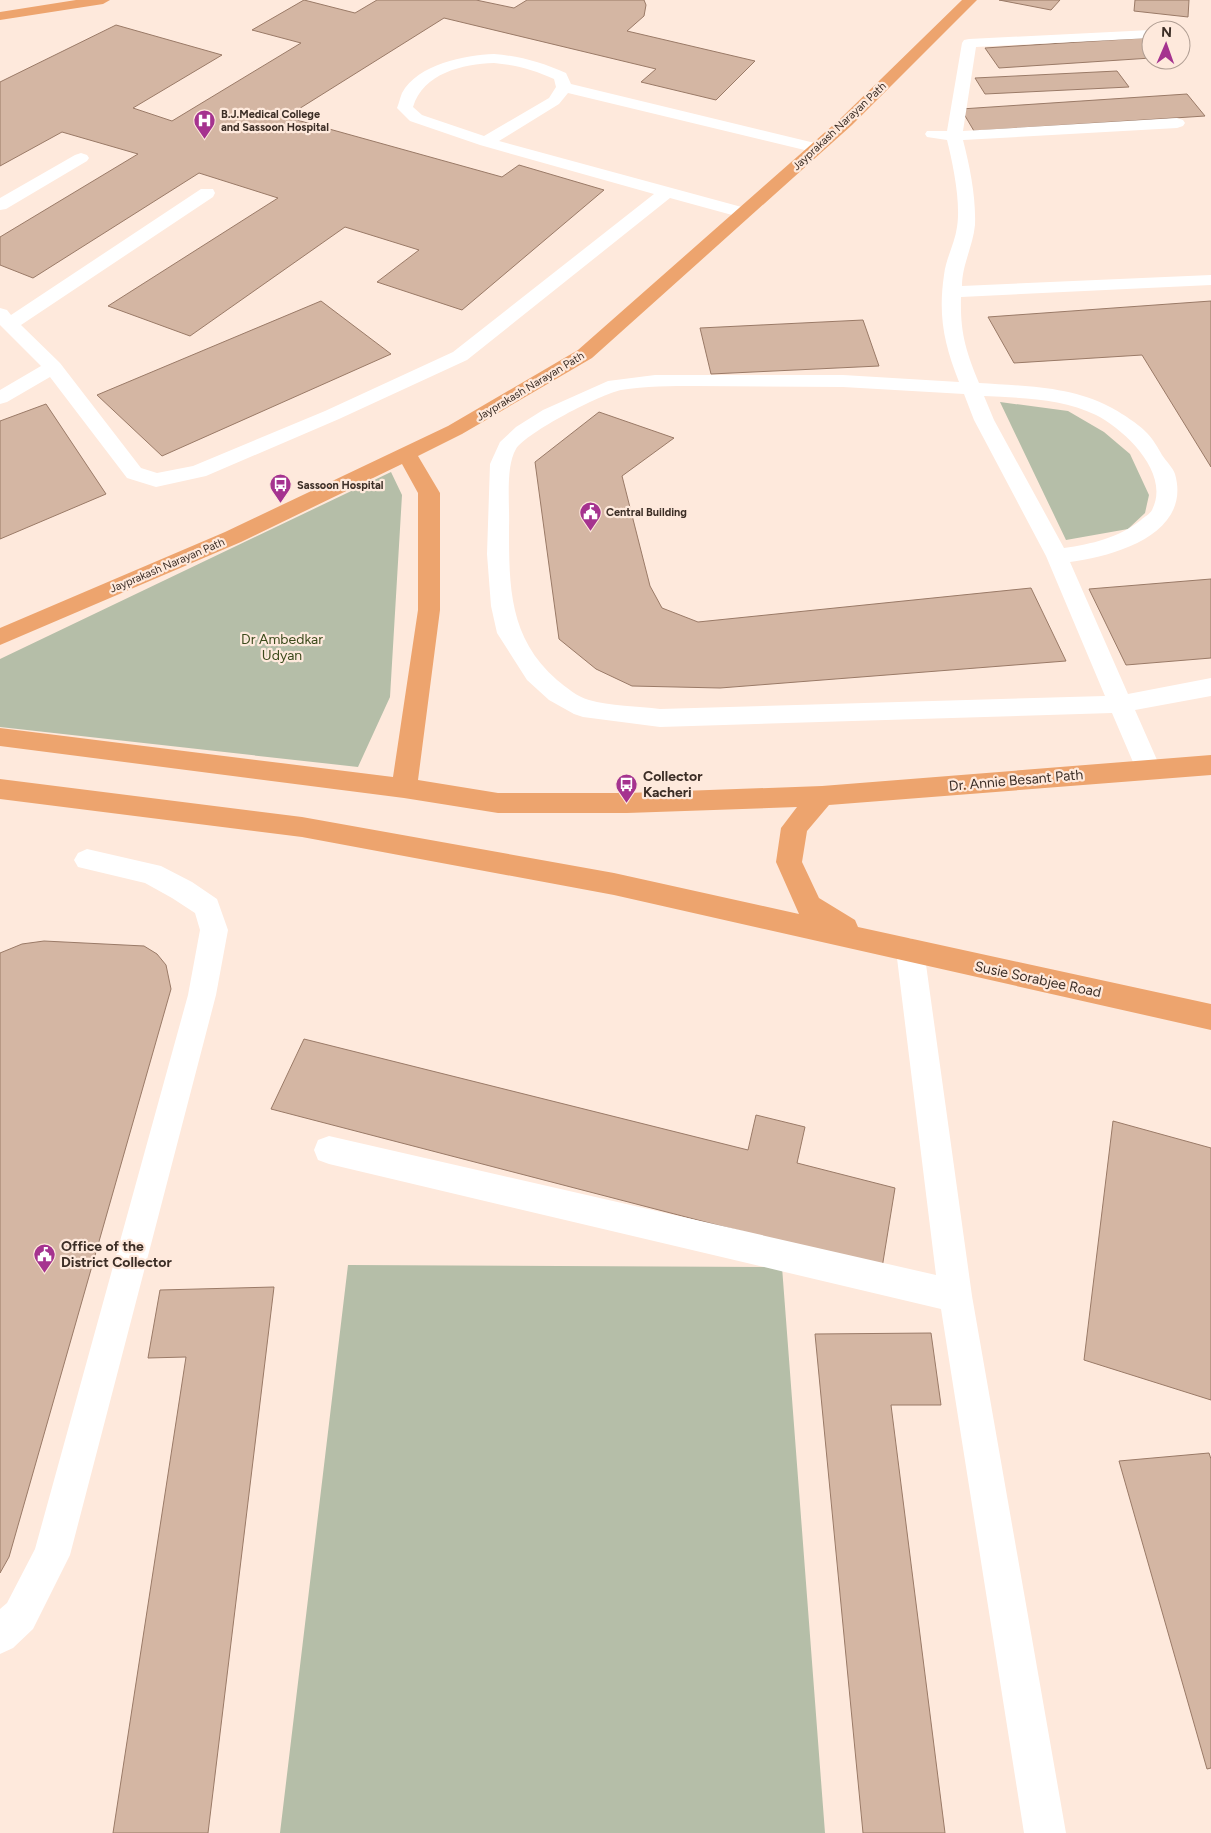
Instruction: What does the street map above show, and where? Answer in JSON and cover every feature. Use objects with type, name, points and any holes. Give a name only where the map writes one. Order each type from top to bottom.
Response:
[{"type":"main road","points":[[0,16],[103,0]]},
{"type":"main road","name":"Jayprakash Narayan Path","points":[[0,637],[233,537],[455,430],[585,354],[846,122],[970,0]]},
{"type":"main road","points":[[404,788],[429,610],[428,493],[406,453]]},
{"type":"main road","name":"Dr. Annie Besant Path","points":[[0,736],[404,788],[498,803],[627,803],[822,796],[1211,764]]},
{"type":"main road","name":"Susie Sorabjee Road","points":[[0,789],[302,827],[614,884],[1211,1017]]},
{"type":"main road","points":[[822,796],[794,828],[789,862],[809,906],[866,940]]},
{"type":"lane","points":[[1141,34],[969,43],[954,136],[963,172],[966,226],[953,274],[951,322],[954,340],[984,420],[1057,556],[1148,769]]},
{"type":"lane","points":[[564,87],[561,76],[524,63],[494,58],[470,60],[435,72],[410,91],[405,108],[416,118],[486,142],[744,213]]},
{"type":"lane","points":[[564,87],[817,148]]},
{"type":"lane","points":[[486,142],[554,101],[564,87]]},
{"type":"lane","points":[[933,134],[954,136],[1177,123]]},
{"type":"lane","points":[[0,205],[81,158]]},
{"type":"lane","points":[[208,193],[5,319],[53,367],[134,474],[156,480],[198,471],[332,415],[460,356],[667,192]]},
{"type":"lane","points":[[952,292],[1211,280]]},
{"type":"lane","points":[[0,398],[53,367]]},
{"type":"lane","points":[[1057,556],[1087,552],[1113,545],[1136,535],[1161,515],[1167,497],[1164,473],[1140,437],[1103,411],[1079,402],[1040,393],[842,381],[655,381],[615,385],[550,414],[523,431],[507,446],[500,464],[498,554],[502,606],[509,633],[535,674],[558,694],[583,708],[660,718],[1120,704],[1211,688]]},
{"type":"lane","points":[[0,1635],[20,1616],[52,1555],[202,995],[214,930],[208,908],[182,890],[151,874],[87,860]]},
{"type":"lane","points":[[910,950],[955,1296],[1045,1833]]},
{"type":"lane","points":[[329,1150],[955,1296]]},
{"type":"green space","points":[[1000,402],[1068,411],[1104,432],[1130,454],[1149,495],[1145,513],[1128,529],[1066,540]]},
{"type":"green space","name":"Dr Ambedkar Udyan","points":[[391,472],[402,495],[390,697],[358,767],[0,727],[0,659]]},
{"type":"green space","points":[[348,1265],[782,1267],[825,1833],[280,1833]]},
{"type":"building","points":[[304,0],[355,13],[377,0],[476,0],[514,8],[527,0],[644,0],[646,5],[644,16],[627,31],[755,61],[716,100],[641,82],[656,69],[444,18],[286,117],[502,177],[519,165],[604,190],[462,310],[377,282],[419,250],[345,227],[190,336],[108,306],[278,198],[199,173],[33,278],[0,265],[0,237],[138,154],[62,132],[0,166],[0,82],[116,25],[222,55],[133,108],[172,121],[301,43],[252,30]]},
{"type":"building","points":[[999,0],[1060,0],[1051,10]]},
{"type":"building","points":[[1135,0],[1189,0],[1188,17],[1134,11]]},
{"type":"building","points":[[1141,38],[1141,59],[999,68],[985,48]]},
{"type":"building","points":[[1117,71],[1129,87],[985,94],[975,78]]},
{"type":"building","points":[[1187,94],[1205,116],[974,131],[961,109]]},
{"type":"building","points":[[321,301],[391,354],[162,456],[97,395]]},
{"type":"building","points":[[1211,301],[1211,467],[1142,355],[1014,363],[988,317]]},
{"type":"building","points":[[863,320],[879,366],[711,374],[700,328]]},
{"type":"building","points":[[46,404],[106,494],[0,539],[0,421]]},
{"type":"building","name":"Central Building","points":[[599,412],[674,438],[622,476],[650,586],[662,608],[698,622],[1031,588],[1066,661],[720,688],[632,686],[596,669],[559,639],[535,462]]},
{"type":"building","points":[[1211,579],[1211,658],[1126,665],[1089,589]]},
{"type":"building","name":"Office of the District Collector","points":[[44,941],[144,946],[157,954],[166,965],[171,989],[9,1557],[0,1573],[0,953],[22,944]]},
{"type":"building","points":[[304,1039],[748,1150],[756,1115],[805,1127],[797,1163],[895,1188],[882,1268],[271,1109]]},
{"type":"building","points":[[1113,1121],[1211,1148],[1211,1400],[1084,1360]]},
{"type":"building","points":[[274,1287],[208,1833],[113,1833],[186,1357],[148,1358],[160,1290]]},
{"type":"building","points":[[931,1333],[941,1405],[891,1405],[945,1833],[863,1833],[815,1334]]},
{"type":"building","points":[[1209,1453],[1211,1459],[1211,1768],[1207,1769],[1119,1461]]},
{"type":"place","name":"B.J.Medical College and Sassoon Hospital","points":[[205,139]]},
{"type":"place","name":"Sassoon Hospital","points":[[281,504]]},
{"type":"place","name":"Central Building","points":[[590,531]]},
{"type":"place","name":"Collector Kacheri","points":[[627,803]]},
{"type":"place","name":"Office of the District Collector","points":[[45,1273]]}]
